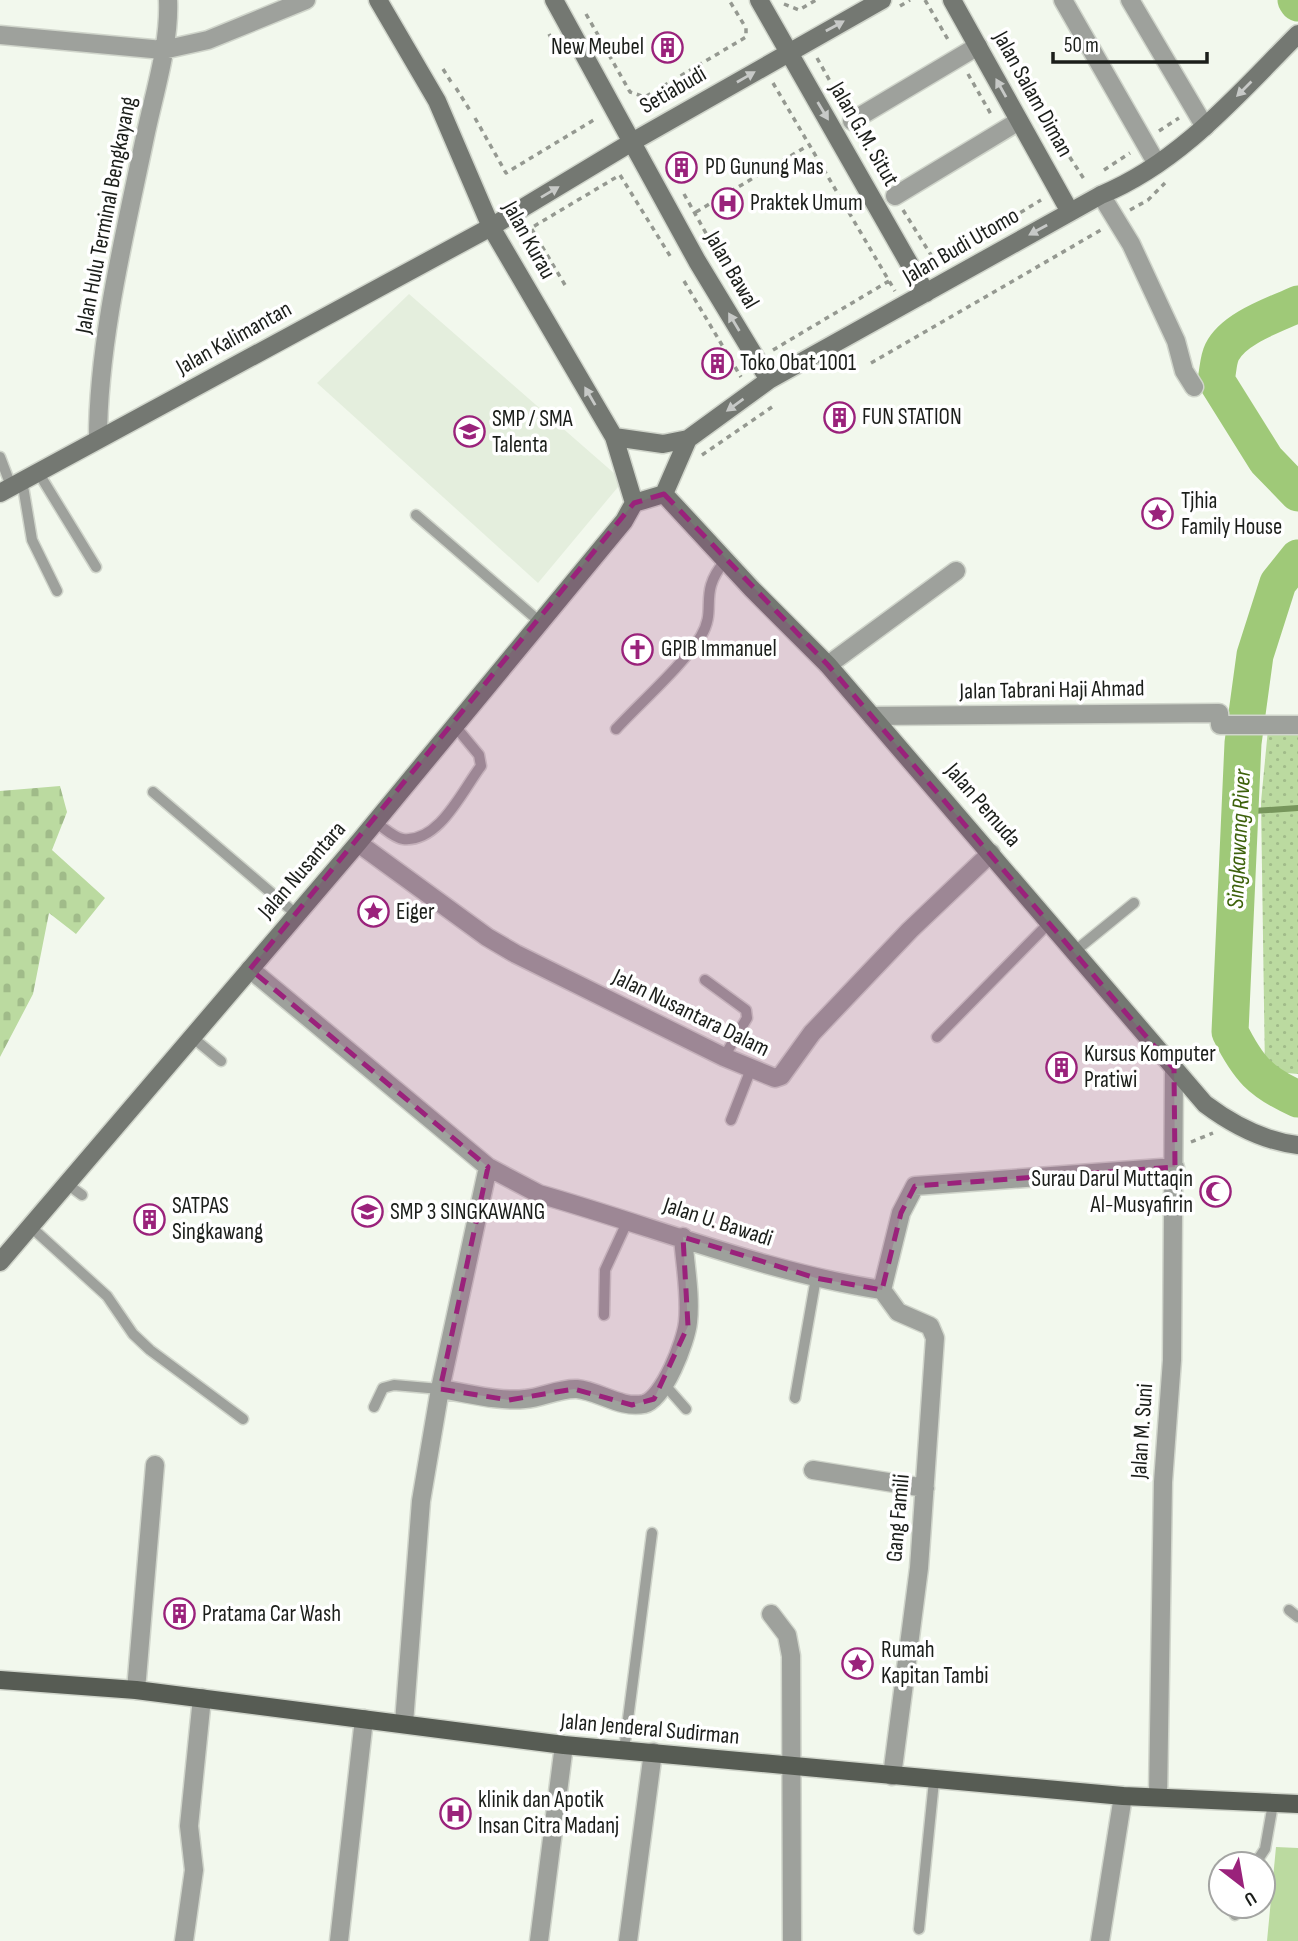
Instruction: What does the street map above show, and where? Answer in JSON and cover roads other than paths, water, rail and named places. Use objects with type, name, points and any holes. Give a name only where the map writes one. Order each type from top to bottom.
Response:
[{"type":"main road","name":"Jalan Kurau","points":[[378,0],[437,102],[491,227],[614,437],[634,503]]},
{"type":"main road","name":"Jalan Bawal","points":[[554,0],[697,261],[769,380]]},
{"type":"main road","name":"Jalan G.M. Situt","points":[[759,0],[926,293]]},
{"type":"main road","name":"Setiabudi","points":[[491,227],[632,142],[882,0]]},
{"type":"main road","name":"Jalan Salam Diman","points":[[952,0],[1070,212]]},
{"type":"main road","name":"Jalan Budi Utomo","points":[[688,439],[769,380],[1101,195],[1127,184],[1205,127],[1295,37]]},
{"type":"main road","name":"Jalan Kalimantan","points":[[18,483],[491,227]]},
{"type":"main road","points":[[614,437],[663,444],[688,439]]},
{"type":"main road","points":[[634,503],[664,494],[688,439]]},
{"type":"main road","name":"Jalan Pemuda","points":[[664,494],[828,665],[1205,1104],[1233,1125],[1282,1144],[1298,1145]]},
{"type":"main road","name":"Jalan Nusantara","points":[[0,1262],[358,843],[624,521],[634,503]]},
{"type":"main road","name":"Jalan Jenderal Sudirman","points":[[0,1679],[136,1690],[564,1745],[934,1781],[1124,1796],[1298,1804]]},
{"type":"street","name":"Jalan Hulu Terminal Bengkayang","points":[[98,439],[102,371],[126,229],[163,50],[168,0]]},
{"type":"street","points":[[0,35],[163,50],[208,40],[306,0]]},
{"type":"street","points":[[1063,0],[1157,164]]},
{"type":"street","points":[[1130,0],[1205,127]]},
{"type":"street","points":[[852,121],[978,46]]},
{"type":"street","points":[[895,196],[1019,121]]},
{"type":"street","points":[[1101,195],[1131,244],[1176,341],[1184,371],[1194,387]]},
{"type":"street","points":[[828,665],[956,571]]},
{"type":"street","name":"Jalan Tabrani Haji Ahmad","points":[[872,716],[1219,713],[1220,725],[1298,725]]},
{"type":"street","name":"Jalan Nusantara Dalam","points":[[358,843],[487,937],[604,999],[768,1077],[781,1076],[812,1033],[838,1005],[991,853]]},
{"type":"street","name":"Jalan U. Bawadi","points":[[250,969],[488,1167],[538,1194],[628,1219],[816,1278],[882,1290]]},
{"type":"street","name":"Jalan M. Suni","points":[[1158,1797],[1163,1482],[1172,1360],[1176,1147],[1174,1069]]},
{"type":"street","points":[[404,1723],[421,1501],[440,1389],[488,1167]]},
{"type":"street","points":[[882,1290],[901,1213],[915,1186],[1175,1167]]},
{"type":"street","points":[[440,1389],[509,1400],[574,1389],[592,1391],[632,1405],[646,1404],[654,1399],[664,1384],[688,1325],[682,1237]]},
{"type":"street","name":"Gang Famili","points":[[882,1290],[898,1312],[930,1326],[935,1338],[925,1488],[909,1656],[892,1776]]},
{"type":"street","points":[[136,1690],[155,1465]]},
{"type":"street","points":[[813,1470],[925,1488]]},
{"type":"street","points":[[771,1614],[787,1635],[790,1647],[793,1767],[792,1941]]},
{"type":"street","points":[[184,1941],[194,1870],[189,1826],[202,1698]]},
{"type":"street","points":[[339,1941],[364,1719]]},
{"type":"street","points":[[539,1941],[564,1745]]},
{"type":"street","points":[[628,1941],[653,1752]]},
{"type":"street","points":[[1100,1941],[1124,1796]]},
{"type":"lane","points":[[0,457],[18,483],[96,567]]},
{"type":"lane","points":[[18,483],[32,540],[57,591]]},
{"type":"lane","points":[[416,515],[540,622]]},
{"type":"lane","points":[[616,729],[700,639],[708,619],[708,593],[712,577],[726,561]]},
{"type":"lane","points":[[375,822],[401,839],[420,838],[433,831],[481,766],[479,755],[455,726]]},
{"type":"lane","points":[[153,792],[296,914]]},
{"type":"lane","points":[[1074,951],[1134,903]]},
{"type":"lane","points":[[937,1037],[1050,922]]},
{"type":"lane","points":[[705,979],[746,1010],[747,1018],[724,1057]]},
{"type":"lane","points":[[192,1037],[221,1061]]},
{"type":"lane","points":[[731,1121],[751,1069]]},
{"type":"lane","points":[[67,1184],[82,1195]]},
{"type":"lane","points":[[604,1315],[605,1270],[628,1219]]},
{"type":"lane","points":[[31,1227],[107,1296],[133,1334],[150,1350],[243,1419]]},
{"type":"lane","points":[[795,1398],[816,1278]]},
{"type":"lane","points":[[664,1384],[686,1409]]},
{"type":"lane","points":[[374,1407],[383,1388],[394,1385],[440,1389]]},
{"type":"lane","points":[[624,1750],[652,1533]]},
{"type":"lane","points":[[1289,1610],[1298,1618]]},
{"type":"lane","points":[[919,1928],[934,1781]]},
{"type":"lane","points":[[1264,1850],[1273,1804]]},
{"type":"waterway","name":"Singkawang River","points":[[1298,304],[1245,329],[1228,343],[1222,352],[1216,380],[1266,460],[1298,493]]},
{"type":"waterway","name":"Singkawang River","points":[[1298,558],[1278,583],[1255,655],[1243,743],[1230,1032],[1256,1073],[1298,1099]]},
{"type":"waterway","points":[[1239,812],[1298,808]]},
{"type":"place","name":"New Meubel","points":[[667,47]]},
{"type":"place","name":"PD Gunung Mas","points":[[682,167]]},
{"type":"place","name":"Praktek Umum","points":[[727,203]]},
{"type":"place","name":"Toko Obat 1001","points":[[717,363]]},
{"type":"place","name":"FUN STATION","points":[[839,417]]},
{"type":"place","name":"SMP / SMA Talenta","points":[[469,432]]},
{"type":"place","name":"Tjhia Family House","points":[[1158,514]]},
{"type":"place","name":"GPIB Immanuel","points":[[638,649]]},
{"type":"place","name":"Eiger","points":[[373,912]]},
{"type":"place","name":"Kursus Komputer Pratiwi","points":[[1061,1067]]},
{"type":"place","name":"Surau Darul Muttaqin Al-Musyafirin","points":[[1216,1192]]},
{"type":"place","name":"SMP 3 SINGKAWANG","points":[[367,1212]]},
{"type":"place","name":"SATPAS Singkawang","points":[[149,1219]]},
{"type":"place","name":"Pratama Car Wash","points":[[179,1614]]},
{"type":"place","name":"Rumah Kapitan Tambi","points":[[858,1663]]},
{"type":"place","name":"klinik dan Apotik Insan Citra Madanj","points":[[455,1813]]}]
